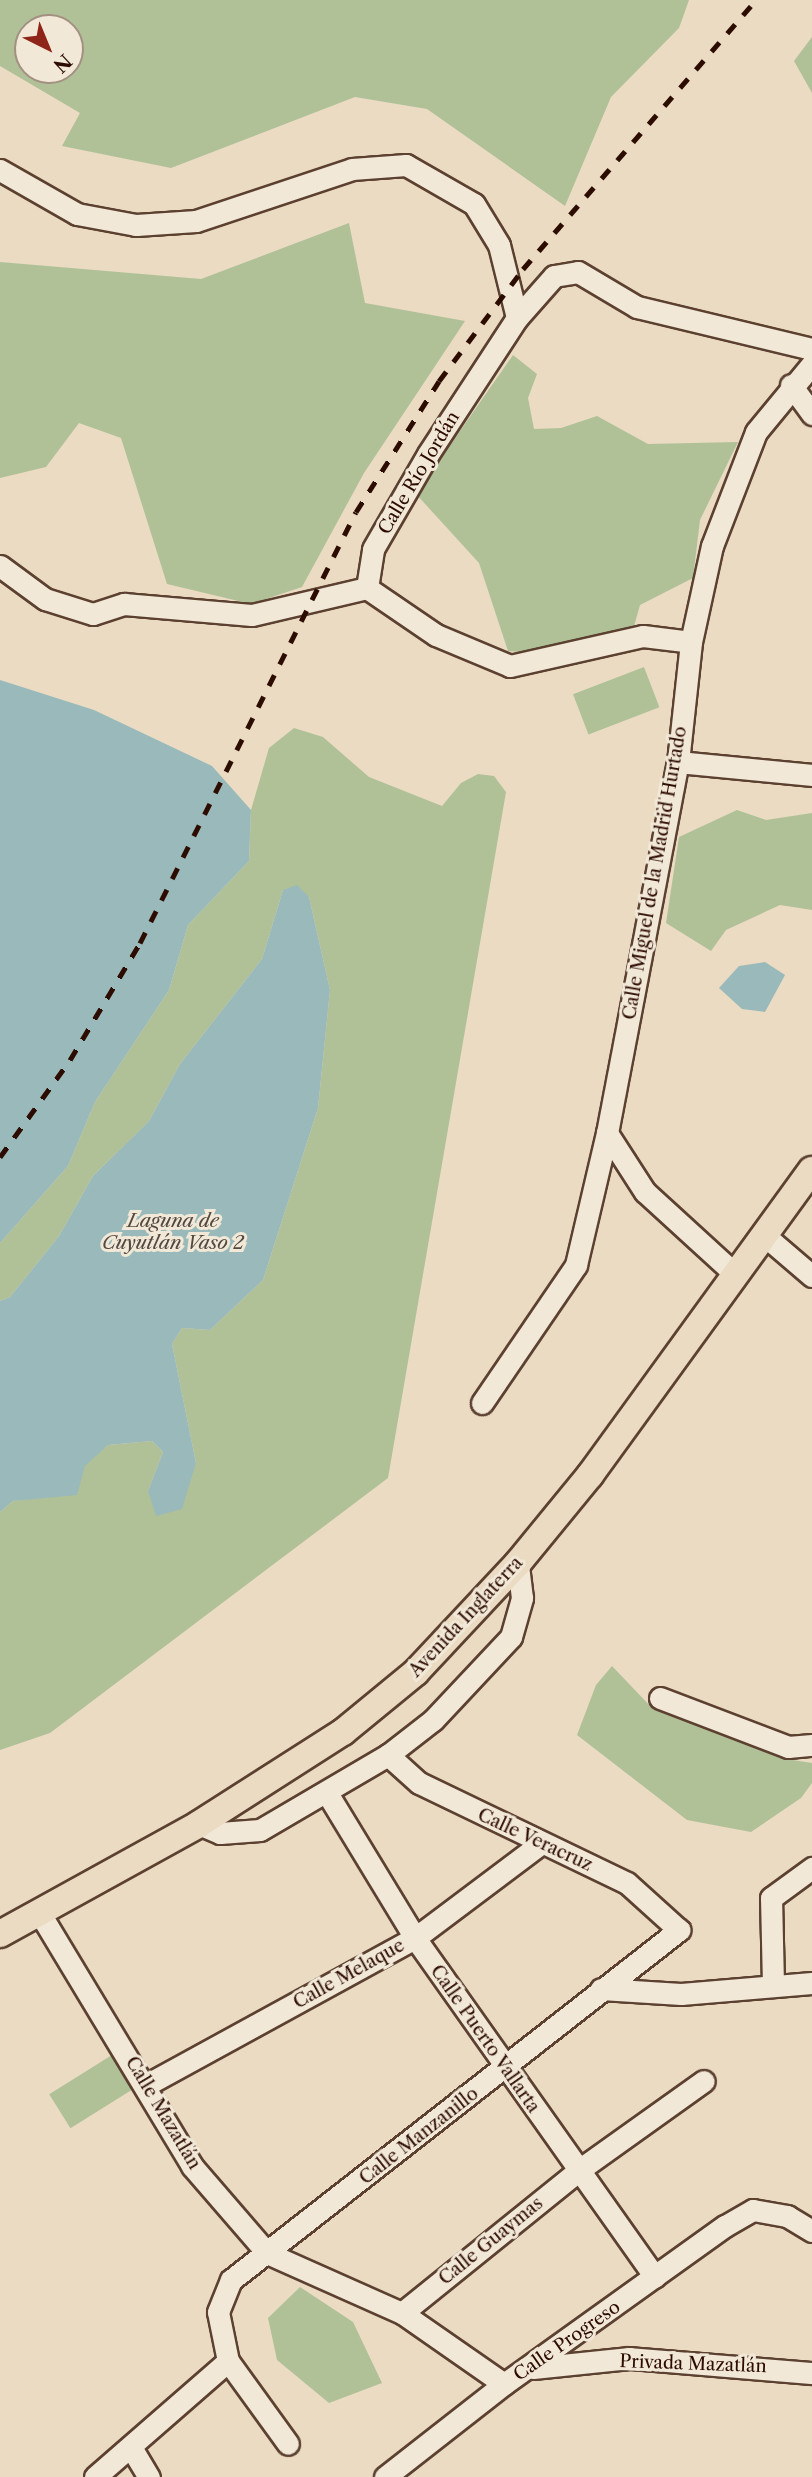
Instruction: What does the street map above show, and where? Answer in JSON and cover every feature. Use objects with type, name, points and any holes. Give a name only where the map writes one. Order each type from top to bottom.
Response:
[{"type":"main road","name":"Avenida Inglaterra","points":[[0,1934],[199,1824],[343,1732],[416,1672],[518,1563],[812,1170]]},
{"type":"street","points":[[0,170],[77,214],[136,225],[196,221],[352,169],[406,164],[474,204],[499,246],[517,318]]},
{"type":"street","name":"Calle Río Jordán","points":[[367,588],[373,549],[517,318],[554,276],[578,272],[637,307],[812,349]]},
{"type":"street","name":"Calle Miguel de la Madrid Hurtado","points":[[482,1403],[576,1265],[607,1133],[678,762],[691,642],[712,546],[751,444],[790,385],[812,364]]},
{"type":"street","points":[[790,385],[812,414]]},
{"type":"street","points":[[0,566],[45,599],[93,614],[124,604],[251,615],[367,588],[436,635],[510,666],[643,636],[691,642]]},
{"type":"street","points":[[678,762],[812,775]]},
{"type":"street","points":[[607,1133],[645,1192],[736,1275]]},
{"type":"street","points":[[764,1235],[812,1276]]},
{"type":"street","points":[[199,1824],[220,1833],[260,1830],[388,1755],[433,1720],[511,1637],[523,1598],[518,1563]]},
{"type":"street","points":[[660,1698],[739,1732],[788,1748],[812,1745]]},
{"type":"street","name":"Calle Veracruz","points":[[388,1755],[419,1783],[540,1845],[627,1883],[679,1930]]},
{"type":"street","name":"Calle Puerto Vallarta","points":[[327,1793],[415,1938],[505,2070],[655,2277]]},
{"type":"street","name":"Calle Melaque","points":[[148,2084],[415,1938],[540,1845]]},
{"type":"street","points":[[773,1985],[771,1898],[812,1868]]},
{"type":"street","name":"Calle Mazatlán","points":[[39,1912],[148,2084],[192,2166],[267,2253],[402,2313],[504,2384]]},
{"type":"street","name":"Calle Manzanillo","points":[[228,2361],[218,2312],[231,2280],[505,2070],[601,1989],[679,1930]]},
{"type":"street","points":[[601,1989],[681,1994],[812,1983]]},
{"type":"street","name":"Calle Guaymas","points":[[402,2313],[579,2170],[704,2081]]},
{"type":"street","name":"Calle Progreso","points":[[385,2477],[504,2384],[533,2368],[655,2277],[753,2210],[787,2216],[812,2231]]},
{"type":"street","name":"Privada Mazatlán","points":[[533,2368],[629,2358],[812,2373]]},
{"type":"street","points":[[95,2477],[132,2449],[228,2361],[288,2444]]},
{"type":"street","points":[[132,2449],[149,2477]]},
{"type":"green space","points":[[0,0],[689,0],[679,28],[611,97],[565,206],[427,109],[355,97],[171,168],[62,146],[80,113],[31,84],[84,84],[84,14],[14,14],[14,74],[0,66]]},
{"type":"green space","points":[[812,37],[812,93],[794,61]]},
{"type":"green space","points":[[349,223],[365,303],[465,321],[364,473],[302,587],[251,604],[167,584],[121,438],[79,423],[46,467],[0,478],[0,262],[201,279]]},
{"type":"green space","points":[[513,355],[537,374],[528,398],[534,429],[561,428],[597,416],[648,444],[738,442],[700,520],[693,578],[640,605],[633,630],[534,653],[508,651],[479,563],[416,494]]},
{"type":"green space","points":[[644,667],[659,707],[588,734],[573,694]]},
{"type":"green space","points":[[294,728],[323,737],[369,777],[442,806],[461,783],[478,774],[494,776],[506,792],[388,1478],[50,1733],[0,1750],[0,1512],[13,1501],[43,1497],[108,1445],[152,1441],[163,1452],[148,1491],[196,1463],[172,1344],[182,1328],[210,1330],[263,1280],[318,1108],[330,990],[309,897],[283,890],[262,959],[180,1064],[149,1121],[93,1176],[59,1236],[10,1297],[0,1301],[0,1243],[68,1166],[95,1102],[169,990],[188,925],[249,861],[251,810],[269,748]]},
{"type":"green space","points":[[737,810],[766,820],[812,813],[812,910],[780,905],[726,930],[711,951],[666,923],[679,837]]},
{"type":"green space","points":[[612,1666],[653,1709],[780,1758],[812,1763],[812,1783],[801,1798],[751,1832],[687,1820],[577,1735],[596,1685]]},
{"type":"green space","points":[[112,2055],[133,2089],[70,2128],[49,2094]]},
{"type":"green space","points":[[300,2287],[353,2322],[382,2383],[329,2403],[277,2360],[268,2318]]},
{"type":"water","points":[[0,680],[94,710],[212,766],[251,810],[249,861],[188,925],[169,990],[95,1102],[68,1166],[0,1243]]},
{"type":"water","name":"Laguna de Cuyutlán Vaso 2","points":[[297,885],[309,897],[330,990],[318,1108],[263,1280],[210,1330],[182,1328],[172,1344],[196,1463],[182,1509],[156,1516],[148,1491],[163,1452],[152,1441],[108,1445],[85,1466],[77,1495],[13,1501],[0,1512],[0,1301],[10,1297],[59,1236],[93,1176],[149,1121],[180,1064],[262,959],[283,890]]},
{"type":"water","points":[[765,962],[785,975],[765,1012],[742,1009],[719,988],[739,966]]},
{"type":"railway","points":[[0,1157],[70,1060],[140,943],[356,512],[439,381],[523,269],[756,0]]}]
